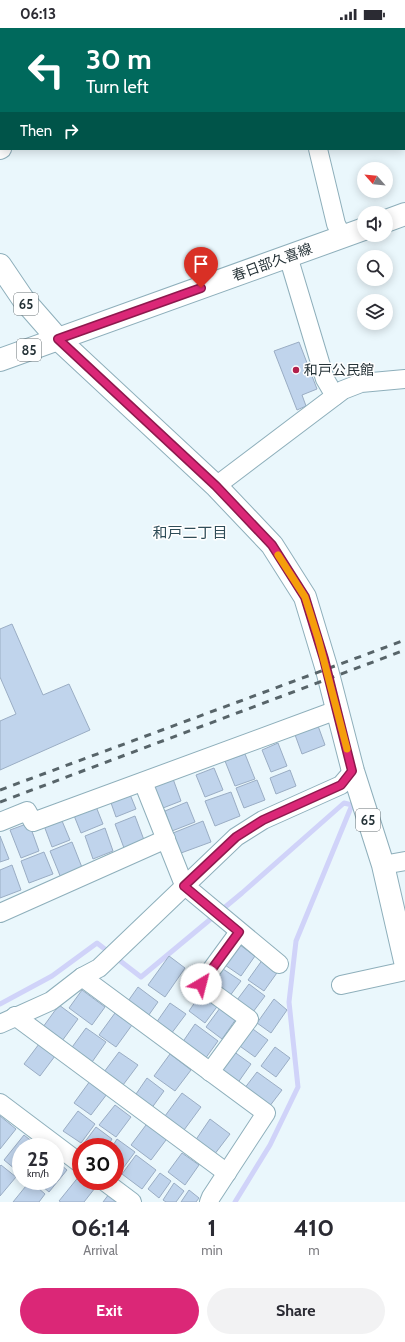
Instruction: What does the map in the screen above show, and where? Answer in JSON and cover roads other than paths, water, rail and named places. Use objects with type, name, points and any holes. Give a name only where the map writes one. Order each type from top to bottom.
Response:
[{"type":"main road","points":[[393,218],[405,214]]},
{"type":"main road","name":"春日部久喜線","points":[[0,360],[357,231]]},
{"type":"main road","name":"65","points":[[0,265],[23,299],[58,339],[216,486],[272,545],[305,597],[337,710],[352,771],[383,865],[405,961]]},
{"type":"street","points":[[318,150],[336,224],[342,236]]},
{"type":"street","points":[[288,256],[325,379],[335,396]]},
{"type":"street","points":[[216,486],[343,390],[361,383],[405,379]]},
{"type":"street","points":[[0,822],[28,811],[33,822],[337,710]]},
{"type":"street","points":[[4,1019],[51,1001],[82,978],[99,968],[236,837],[263,820],[341,785],[352,771]]},
{"type":"street","points":[[143,782],[184,886],[279,964]]},
{"type":"street","points":[[0,914],[166,839]]},
{"type":"street","points":[[383,865],[405,861]]},
{"type":"street","points":[[210,1072],[249,1019],[201,984],[239,932]]},
{"type":"street","points":[[341,985],[405,971]]},
{"type":"street","points":[[82,978],[266,1113],[209,1202]]},
{"type":"street","points":[[4,1019],[227,1173]]},
{"type":"street","points":[[0,1103],[72,1157]]},
{"type":"street","points":[[116,1190],[132,1202]]},
{"type":"waterway","points":[[0,1004],[52,976],[97,943],[141,977],[242,893],[344,803],[352,805],[296,941],[289,1002],[298,1087],[270,1145],[235,1202]]},
{"type":"railway","points":[[0,790],[405,640]]},
{"type":"railway","points":[[0,802],[405,650]]},
{"type":"place","name":"和戸公民館","points":[[296,370]]},
{"type":"district","name":"和戸二丁目","points":[[190,533]]}]
